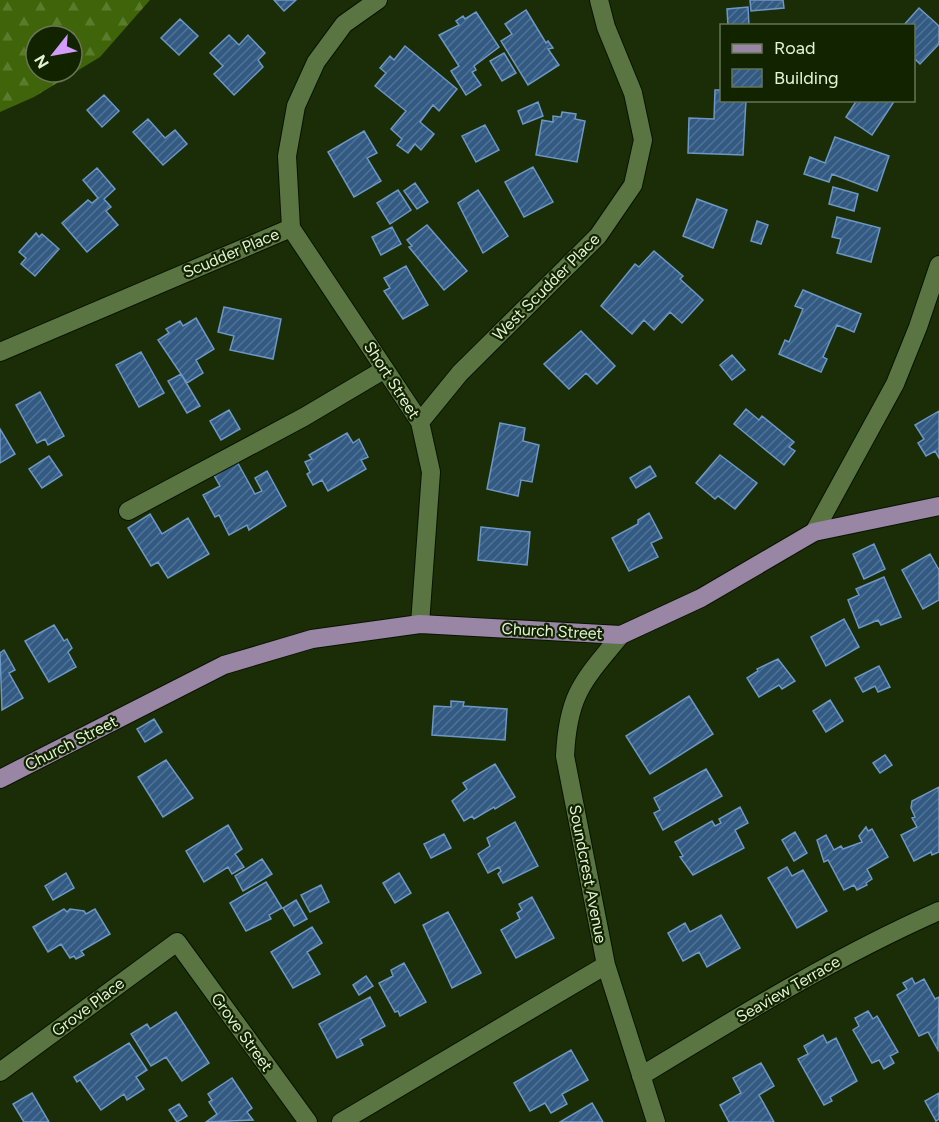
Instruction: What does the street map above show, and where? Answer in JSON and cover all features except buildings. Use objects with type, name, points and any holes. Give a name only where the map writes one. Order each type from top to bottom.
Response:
[{"type":"main road","name":"Church Street","points":[[0,779],[224,665],[312,639],[420,624],[621,635],[700,598],[814,532],[939,506]]},
{"type":"street","name":"Scudder Place","points":[[0,352],[291,228],[287,156],[296,106],[316,62],[344,24],[378,0]]},
{"type":"street","name":"West Scudder Place","points":[[420,422],[460,373],[598,236],[633,185],[643,140],[633,93],[606,27],[599,0]]},
{"type":"street","name":"Short Street","points":[[291,228],[420,422],[431,472],[420,624]]},
{"type":"street","points":[[814,532],[895,384],[918,327],[939,265]]},
{"type":"street","points":[[128,511],[304,417],[385,369]]},
{"type":"street","name":"Soundcrest Avenue","points":[[621,635],[582,682],[566,720],[565,756],[606,965],[656,1122]]},
{"type":"street","name":"Seaview Terrace","points":[[641,1076],[759,1005],[882,936],[939,911]]},
{"type":"street","name":"Grove Place","points":[[0,1072],[177,942]]},
{"type":"street","name":"Grove Street","points":[[177,942],[308,1122]]},
{"type":"street","points":[[341,1122],[606,965]]},
{"type":"green space","points":[[0,0],[150,0],[100,57],[84,67],[84,24],[24,24],[24,84],[55,84],[34,97],[0,112]]}]
